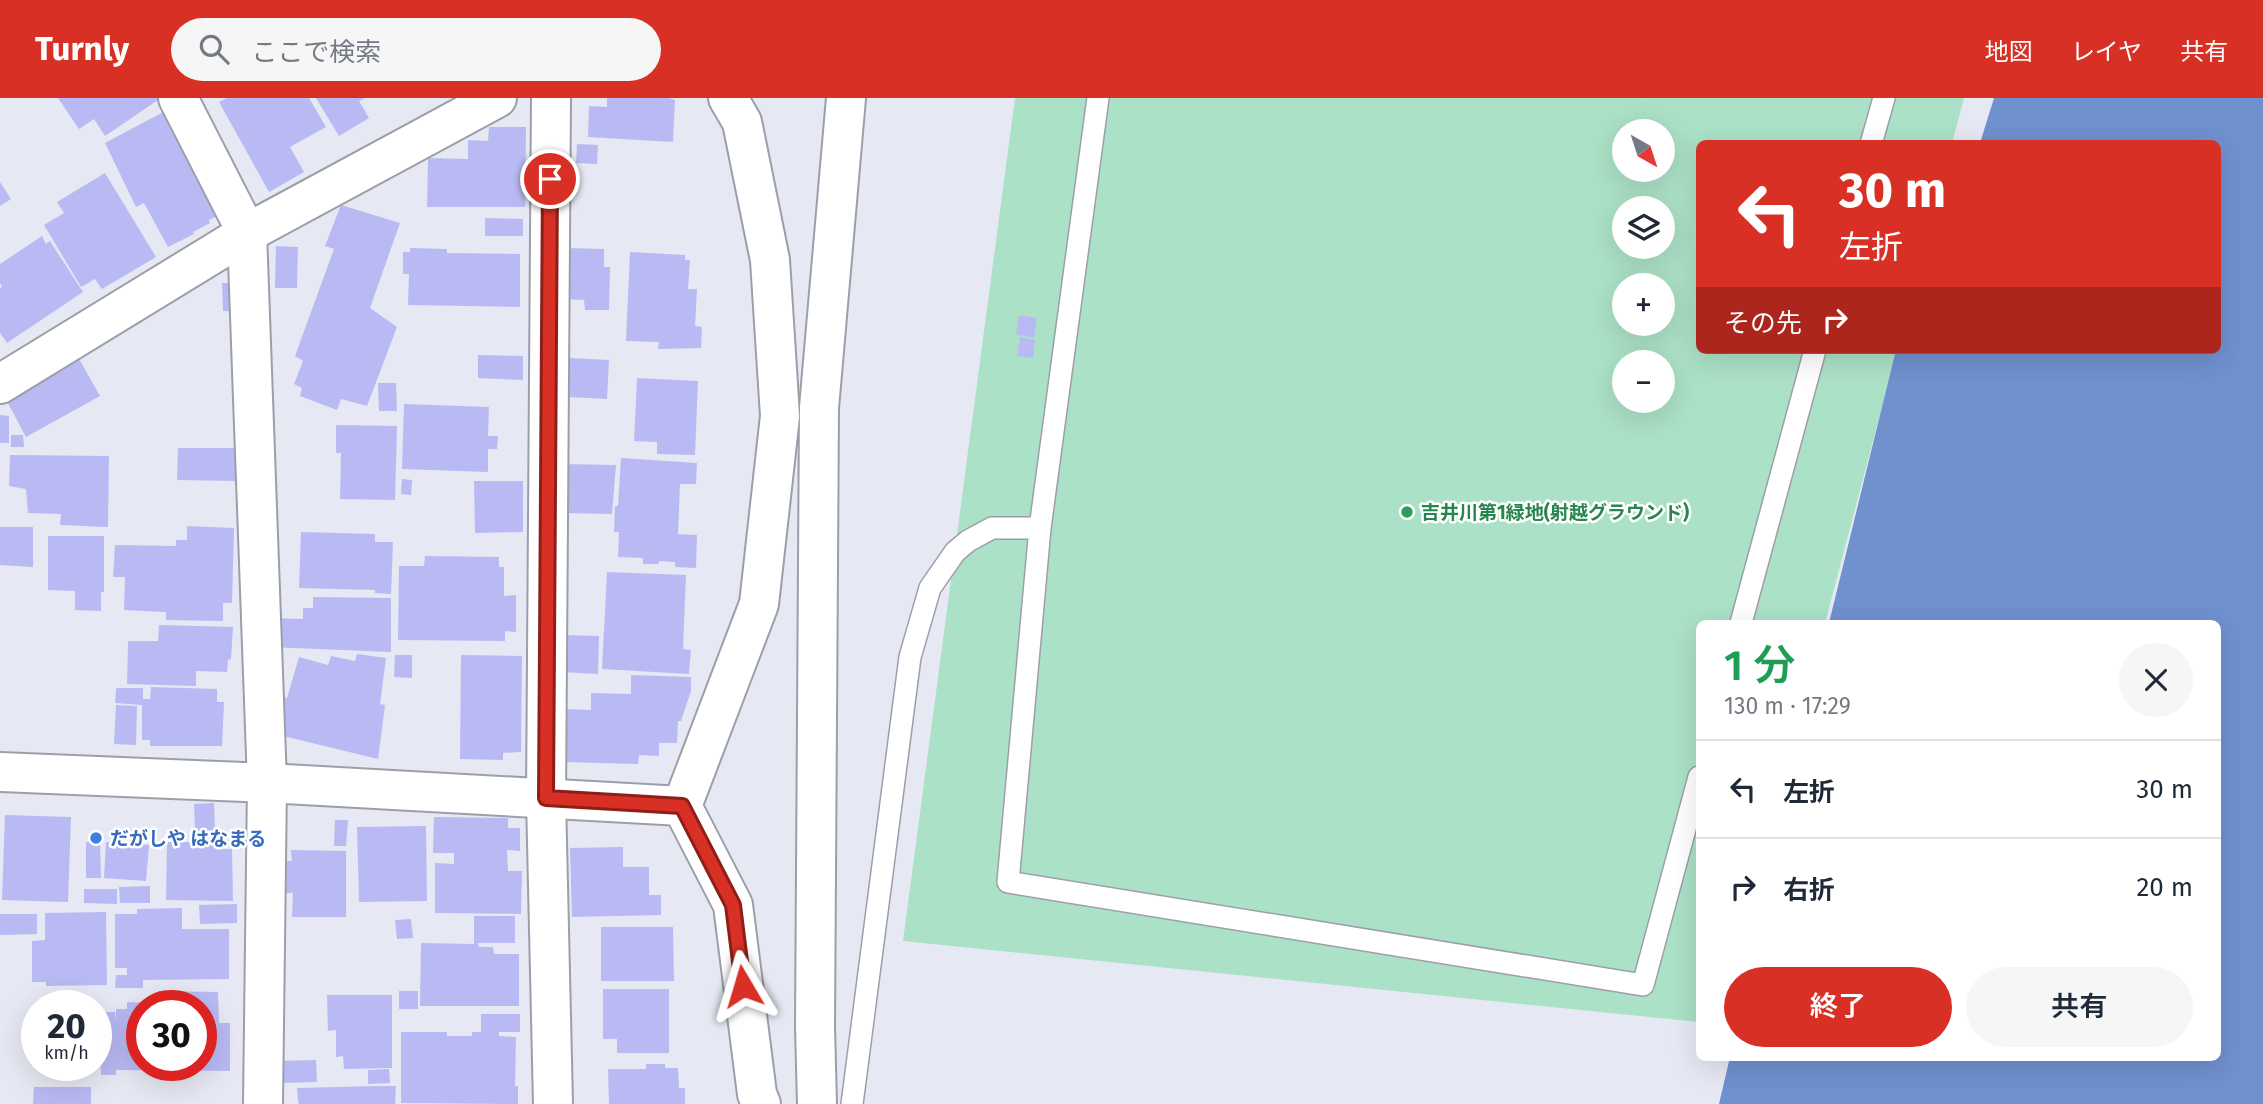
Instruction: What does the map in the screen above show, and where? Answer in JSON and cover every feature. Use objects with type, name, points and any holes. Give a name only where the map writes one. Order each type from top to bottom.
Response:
[{"type":"street","points":[[178,98],[247,233],[267,783],[263,1104]]},
{"type":"street","points":[[0,384],[247,233],[497,98]]},
{"type":"street","points":[[551,98],[546,798],[552,1104]]},
{"type":"street","points":[[728,98],[742,122],[770,260],[780,416],[759,604],[682,806],[733,905],[757,1094],[761,1104]]},
{"type":"street","points":[[817,1104],[815,1027],[820,408],[846,98]]},
{"type":"street","points":[[0,772],[267,783],[682,806]]},
{"type":"lane","points":[[1098,98],[1040,528],[1008,882],[1643,985],[1696,788]]},
{"type":"lane","points":[[1872,140],[1884,98]]},
{"type":"lane","points":[[1742,620],[1814,354]]},
{"type":"lane","points":[[852,1104],[910,657],[930,588],[955,552],[968,541],[992,528],[1040,528]]},
{"type":"green space","name":"吉井川第1緑地(射越グラウンド)","points":[[1015,98],[1964,98],[1953,140],[1696,140],[1696,354],[1896,354],[1826,620],[1696,620],[1696,1022],[903,941]]},
{"type":"water","points":[[1994,98],[2263,98],[2263,1104],[1719,1104],[1729,1061],[2221,1061],[2221,620],[1830,620],[1895,354],[2221,354],[2221,140],[1981,140]]},
{"type":"building","points":[[58,98],[158,100],[105,136],[94,119],[79,129]]},
{"type":"building","points":[[227,98],[309,98],[326,127],[290,147],[304,172],[269,192],[219,102]]},
{"type":"building","points":[[316,98],[365,98],[359,101],[369,118],[339,136]]},
{"type":"building","points":[[607,98],[675,100],[673,142],[588,137],[589,106],[607,107]]},
{"type":"building","points":[[165,111],[217,216],[193,232],[194,234],[168,247],[144,203],[136,207],[105,143]]},
{"type":"building","points":[[489,127],[526,127],[525,207],[427,207],[428,158],[468,159],[468,140],[488,141]]},
{"type":"building","points":[[577,144],[598,145],[597,164],[576,163]]},
{"type":"building","points":[[105,173],[156,257],[102,289],[95,279],[81,287],[44,225],[64,213],[57,202]]},
{"type":"building","points":[[0,182],[11,199],[0,206]]},
{"type":"building","points":[[341,205],[400,223],[370,308],[397,327],[367,406],[341,399],[337,410],[300,396],[302,388],[294,384],[303,361],[295,356],[334,249],[325,246]]},
{"type":"building","points":[[485,218],[523,219],[523,236],[485,236]]},
{"type":"building","points":[[42,236],[46,244],[50,241],[83,292],[7,343],[0,333],[0,264]]},
{"type":"building","points":[[276,246],[298,247],[297,288],[275,288]]},
{"type":"building","points":[[410,248],[447,249],[447,253],[520,254],[520,307],[408,305],[409,274],[403,274],[403,252],[410,252]]},
{"type":"building","points":[[565,248],[604,249],[604,267],[610,267],[609,310],[585,310],[584,300],[564,299]]},
{"type":"building","points":[[630,252],[685,255],[685,260],[690,260],[688,289],[697,289],[695,326],[702,327],[701,348],[658,349],[659,342],[626,341]]},
{"type":"building","points":[[222,283],[240,283],[241,311],[223,311]]},
{"type":"building","points":[[1019,315],[1037,318],[1034,338],[1016,334]]},
{"type":"building","points":[[1020,337],[1035,340],[1033,358],[1017,356]]},
{"type":"building","points":[[74,350],[100,396],[26,437],[1,390]]},
{"type":"building","points":[[478,355],[523,356],[523,380],[478,378]]},
{"type":"building","points":[[570,358],[609,360],[607,399],[569,397]]},
{"type":"building","points":[[637,378],[698,381],[695,455],[657,454],[657,442],[634,441]]},
{"type":"building","points":[[378,383],[396,383],[397,411],[379,411]]},
{"type":"building","points":[[404,404],[489,407],[488,436],[498,436],[497,449],[488,449],[488,472],[402,469]]},
{"type":"building","points":[[0,415],[9,416],[9,443],[0,443]]},
{"type":"building","points":[[336,425],[397,426],[395,500],[340,499],[341,453],[336,453]]},
{"type":"building","points":[[11,435],[23,435],[24,447],[11,447]]},
{"type":"building","points":[[178,448],[236,448],[236,481],[177,480]]},
{"type":"building","points":[[10,455],[109,456],[108,527],[60,525],[61,514],[28,513],[26,489],[9,486]]},
{"type":"building","points":[[621,458],[697,463],[696,484],[680,484],[678,534],[697,535],[696,568],[675,567],[675,562],[643,564],[643,558],[618,557],[619,532],[614,532]]},
{"type":"building","points":[[562,464],[616,465],[612,514],[561,513]]},
{"type":"building","points":[[402,479],[412,480],[411,495],[401,494]]},
{"type":"building","points":[[474,481],[523,481],[523,532],[475,533]]},
{"type":"building","points":[[187,526],[234,528],[232,603],[223,603],[223,621],[166,620],[166,612],[124,610],[125,577],[113,577],[115,545],[176,546],[176,540],[187,540]]},
{"type":"building","points":[[0,527],[33,527],[33,567],[0,565]]},
{"type":"building","points":[[301,532],[375,534],[375,542],[393,542],[391,594],[375,593],[375,590],[299,588]]},
{"type":"building","points":[[48,536],[104,536],[104,592],[101,592],[101,611],[75,610],[75,591],[48,590]]},
{"type":"building","points":[[425,556],[499,557],[499,567],[504,567],[504,596],[516,595],[516,632],[505,631],[505,641],[398,640],[399,566],[424,566]]},
{"type":"building","points":[[607,572],[686,575],[683,649],[691,650],[689,674],[602,669]]},
{"type":"building","points":[[313,597],[391,598],[391,652],[268,647],[270,618],[303,619],[303,608],[313,608]]},
{"type":"building","points":[[159,625],[233,627],[231,659],[228,660],[227,672],[196,671],[196,686],[127,684],[128,641],[158,641]]},
{"type":"building","points":[[562,635],[599,636],[598,674],[561,672]]},
{"type":"building","points":[[357,654],[386,658],[380,704],[385,705],[378,759],[283,736],[285,728],[274,724],[281,695],[287,698],[299,657],[328,665],[331,656],[355,661]]},
{"type":"building","points":[[395,655],[412,655],[412,678],[394,677]]},
{"type":"building","points":[[461,655],[522,656],[521,752],[503,753],[503,760],[460,759]]},
{"type":"building","points":[[631,675],[691,677],[691,691],[681,721],[678,721],[677,743],[659,743],[659,756],[639,755],[638,764],[563,762],[564,709],[591,710],[591,693],[631,694]]},
{"type":"building","points":[[151,687],[217,689],[217,702],[224,702],[222,746],[150,746],[150,740],[142,740],[142,705],[115,703],[116,688],[143,688],[143,699],[150,699]]},
{"type":"building","points":[[116,705],[137,706],[136,745],[114,744]]},
{"type":"building","points":[[214,803],[215,831],[195,831],[194,804]]},
{"type":"building","points":[[5,815],[71,817],[68,902],[2,900]]},
{"type":"building","points":[[434,817],[508,818],[508,828],[520,828],[520,851],[507,850],[508,871],[522,871],[521,914],[435,913],[435,863],[454,864],[454,853],[433,853]]},
{"type":"building","points":[[335,820],[348,820],[346,846],[334,846]]},
{"type":"building","points":[[426,826],[427,901],[359,902],[357,827]]},
{"type":"building","points":[[86,842],[100,842],[101,878],[86,878]]},
{"type":"building","points":[[106,842],[149,845],[146,881],[104,878]]},
{"type":"building","points":[[167,842],[217,842],[217,849],[232,849],[233,901],[166,900]]},
{"type":"building","points":[[623,847],[623,867],[649,867],[649,895],[661,895],[661,915],[572,917],[570,848]]},
{"type":"building","points":[[291,850],[346,851],[346,917],[292,917],[293,893],[278,893],[279,861],[292,861]]},
{"type":"building","points":[[150,886],[150,903],[120,903],[119,887]]},
{"type":"building","points":[[84,889],[117,889],[117,904],[84,903]]},
{"type":"building","points":[[237,904],[237,923],[200,924],[199,905]]},
{"type":"building","points":[[182,908],[182,929],[229,929],[229,979],[143,980],[143,988],[115,988],[116,975],[127,975],[127,968],[115,968],[115,914],[137,914],[137,909]]},
{"type":"building","points":[[106,912],[107,985],[46,986],[46,982],[32,982],[32,941],[45,940],[45,913]]},
{"type":"building","points":[[0,914],[37,914],[37,934],[0,935]]},
{"type":"building","points":[[474,916],[515,916],[515,943],[478,943],[479,947],[493,947],[494,954],[519,954],[519,1006],[420,1006],[421,943],[474,944]]},
{"type":"building","points":[[411,919],[413,938],[397,939],[395,920]]},
{"type":"building","points":[[601,927],[673,927],[674,981],[601,981]]},
{"type":"building","points":[[603,989],[669,989],[669,1053],[617,1053],[617,1039],[603,1039]]},
{"type":"building","points":[[399,991],[418,991],[418,1009],[399,1009]]},
{"type":"building","points":[[217,992],[219,1023],[230,1023],[230,1071],[217,1071]]},
{"type":"building","points":[[327,995],[392,995],[392,1068],[344,1069],[343,1056],[336,1057],[336,1030],[328,1031]]},
{"type":"building","points":[[116,1009],[126,1009],[126,1070],[116,1070],[116,1075],[112,1075],[112,1012],[115,1012],[116,1022]]},
{"type":"building","points":[[481,1014],[520,1014],[520,1032],[499,1032],[499,1036],[516,1037],[515,1086],[518,1086],[518,1104],[401,1103],[401,1032],[447,1032],[447,1036],[472,1036],[472,1032],[481,1032]]},
{"type":"building","points":[[316,1060],[317,1082],[279,1083],[279,1061]]},
{"type":"building","points":[[646,1064],[665,1064],[665,1068],[678,1068],[679,1088],[685,1088],[685,1104],[609,1104],[608,1069],[646,1069]]},
{"type":"building","points":[[389,1069],[390,1083],[368,1084],[368,1070]]},
{"type":"building","points":[[396,1086],[395,1104],[299,1104],[298,1101],[297,1088]]},
{"type":"building","points":[[34,1087],[91,1087],[91,1104],[33,1104]]},
{"type":"place","name":"吉井川第1緑地(射越グラウンド)","points":[[1407,512]]},
{"type":"place","name":"だがしや はなまる","points":[[96,838]]},
{"type":"route","points":[[550,179],[546,798],[682,806],[733,905],[743,986]]}]
